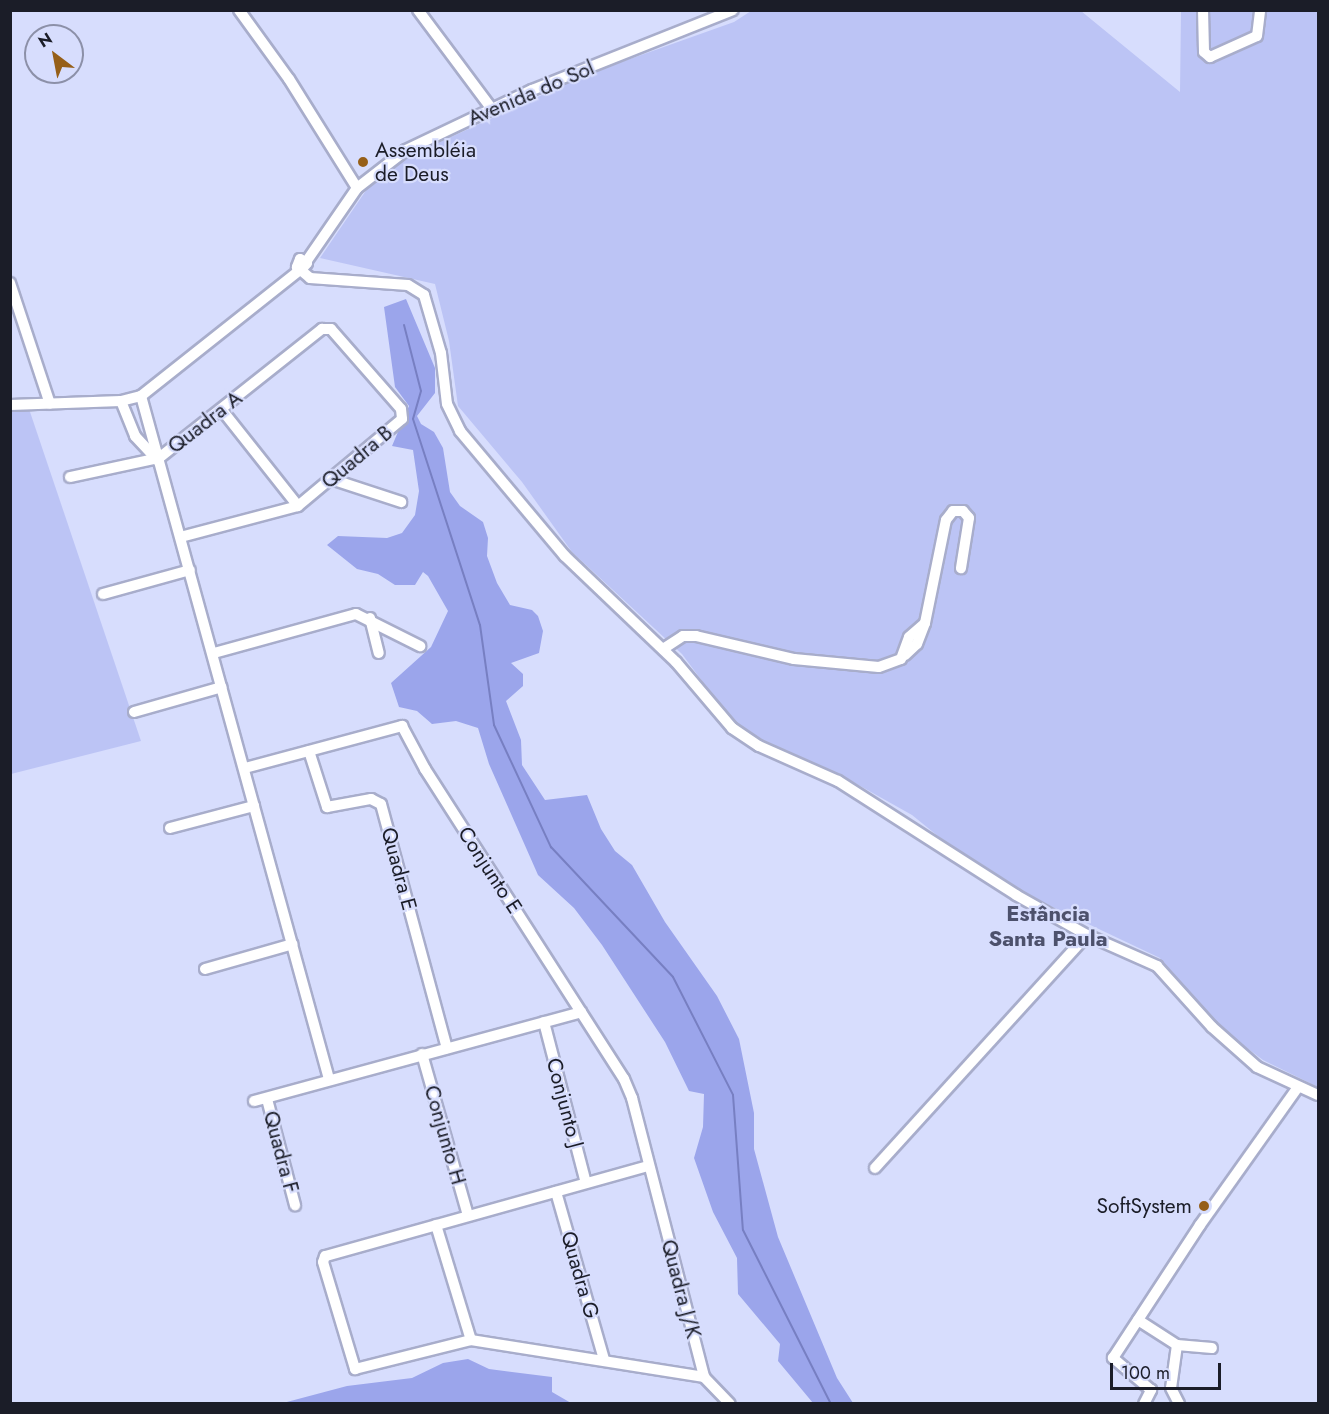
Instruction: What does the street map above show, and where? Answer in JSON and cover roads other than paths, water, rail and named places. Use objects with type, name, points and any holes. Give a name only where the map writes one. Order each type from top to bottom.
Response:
[{"type":"street","points":[[239,10],[289,79],[357,188]]},
{"type":"street","points":[[418,10],[491,108]]},
{"type":"street","name":"Avenida do Sol","points":[[10,405],[121,401],[141,396],[285,281],[301,265],[357,188],[406,150],[491,108],[733,10]]},
{"type":"street","points":[[1203,10],[1204,52],[1210,57],[1257,36],[1260,10]]},
{"type":"street","points":[[301,265],[310,278],[327,277],[408,285],[424,295],[441,353],[447,404],[460,431],[565,556],[663,649],[714,710],[759,746],[838,781],[975,871],[1087,935],[1157,966],[1212,1027],[1257,1067],[1318,1095]]},
{"type":"street","points":[[10,284],[50,404]]},
{"type":"street","name":"Quadra A","points":[[70,477],[158,460],[322,329]]},
{"type":"street","name":"Quadra B","points":[[181,537],[298,506],[403,414],[331,329],[322,329]]},
{"type":"street","points":[[141,396],[214,653],[329,1079]]},
{"type":"street","points":[[121,401],[135,436],[158,460]]},
{"type":"street","points":[[222,410],[298,506]]},
{"type":"street","points":[[331,479],[401,502]]},
{"type":"street","points":[[663,649],[683,636],[696,636],[823,664],[879,667],[905,655],[909,637],[925,623],[946,520],[953,511],[963,511],[969,518],[961,568]]},
{"type":"street","points":[[103,594],[190,570]]},
{"type":"street","points":[[214,653],[356,614],[370,618],[420,646]]},
{"type":"street","points":[[370,618],[379,653]]},
{"type":"street","points":[[134,712],[222,687]]},
{"type":"street","name":"Conjunto E","points":[[309,751],[402,726],[425,769],[581,1012],[632,1098],[648,1166]]},
{"type":"street","points":[[245,768],[309,751]]},
{"type":"street","name":"Quadra E","points":[[309,751],[327,807],[371,799],[381,804],[447,1048]]},
{"type":"street","points":[[170,828],[254,806]]},
{"type":"street","points":[[875,1168],[1087,935]]},
{"type":"street","points":[[205,969],[292,944]]},
{"type":"street","points":[[254,1101],[581,1012]]},
{"type":"street","name":"Conjunto J","points":[[544,1022],[586,1183]]},
{"type":"street","name":"Conjunto H","points":[[422,1054],[468,1216]]},
{"type":"street","points":[[1144,1404],[1151,1390],[1113,1359],[1298,1087]]},
{"type":"street","name":"Quadra F","points":[[267,1099],[295,1205]]},
{"type":"street","points":[[648,1166],[325,1256],[350,1361],[355,1369],[361,1370],[471,1340],[604,1359],[704,1377]]},
{"type":"street","name":"Quadra J/K","points":[[648,1166],[704,1377],[730,1404]]},
{"type":"street","name":"Quadra G","points":[[556,1192],[604,1359]]},
{"type":"street","points":[[436,1225],[471,1340]]},
{"type":"street","points":[[1138,1320],[1177,1345],[1212,1348]]},
{"type":"street","points":[[1177,1345],[1171,1388],[1179,1404]]},
{"type":"waterway","points":[[404,325],[421,391],[413,419],[480,625],[494,725],[551,847],[673,977],[733,1095],[743,1230],[831,1404]]},
{"type":"place","name":"Assembléia de Deus","points":[[363,162]]},
{"type":"place","name":"SoftSystem","points":[[1204,1206]]},
{"type":"district","name":"Estância Santa Paula","points":[[1048,926]]}]
